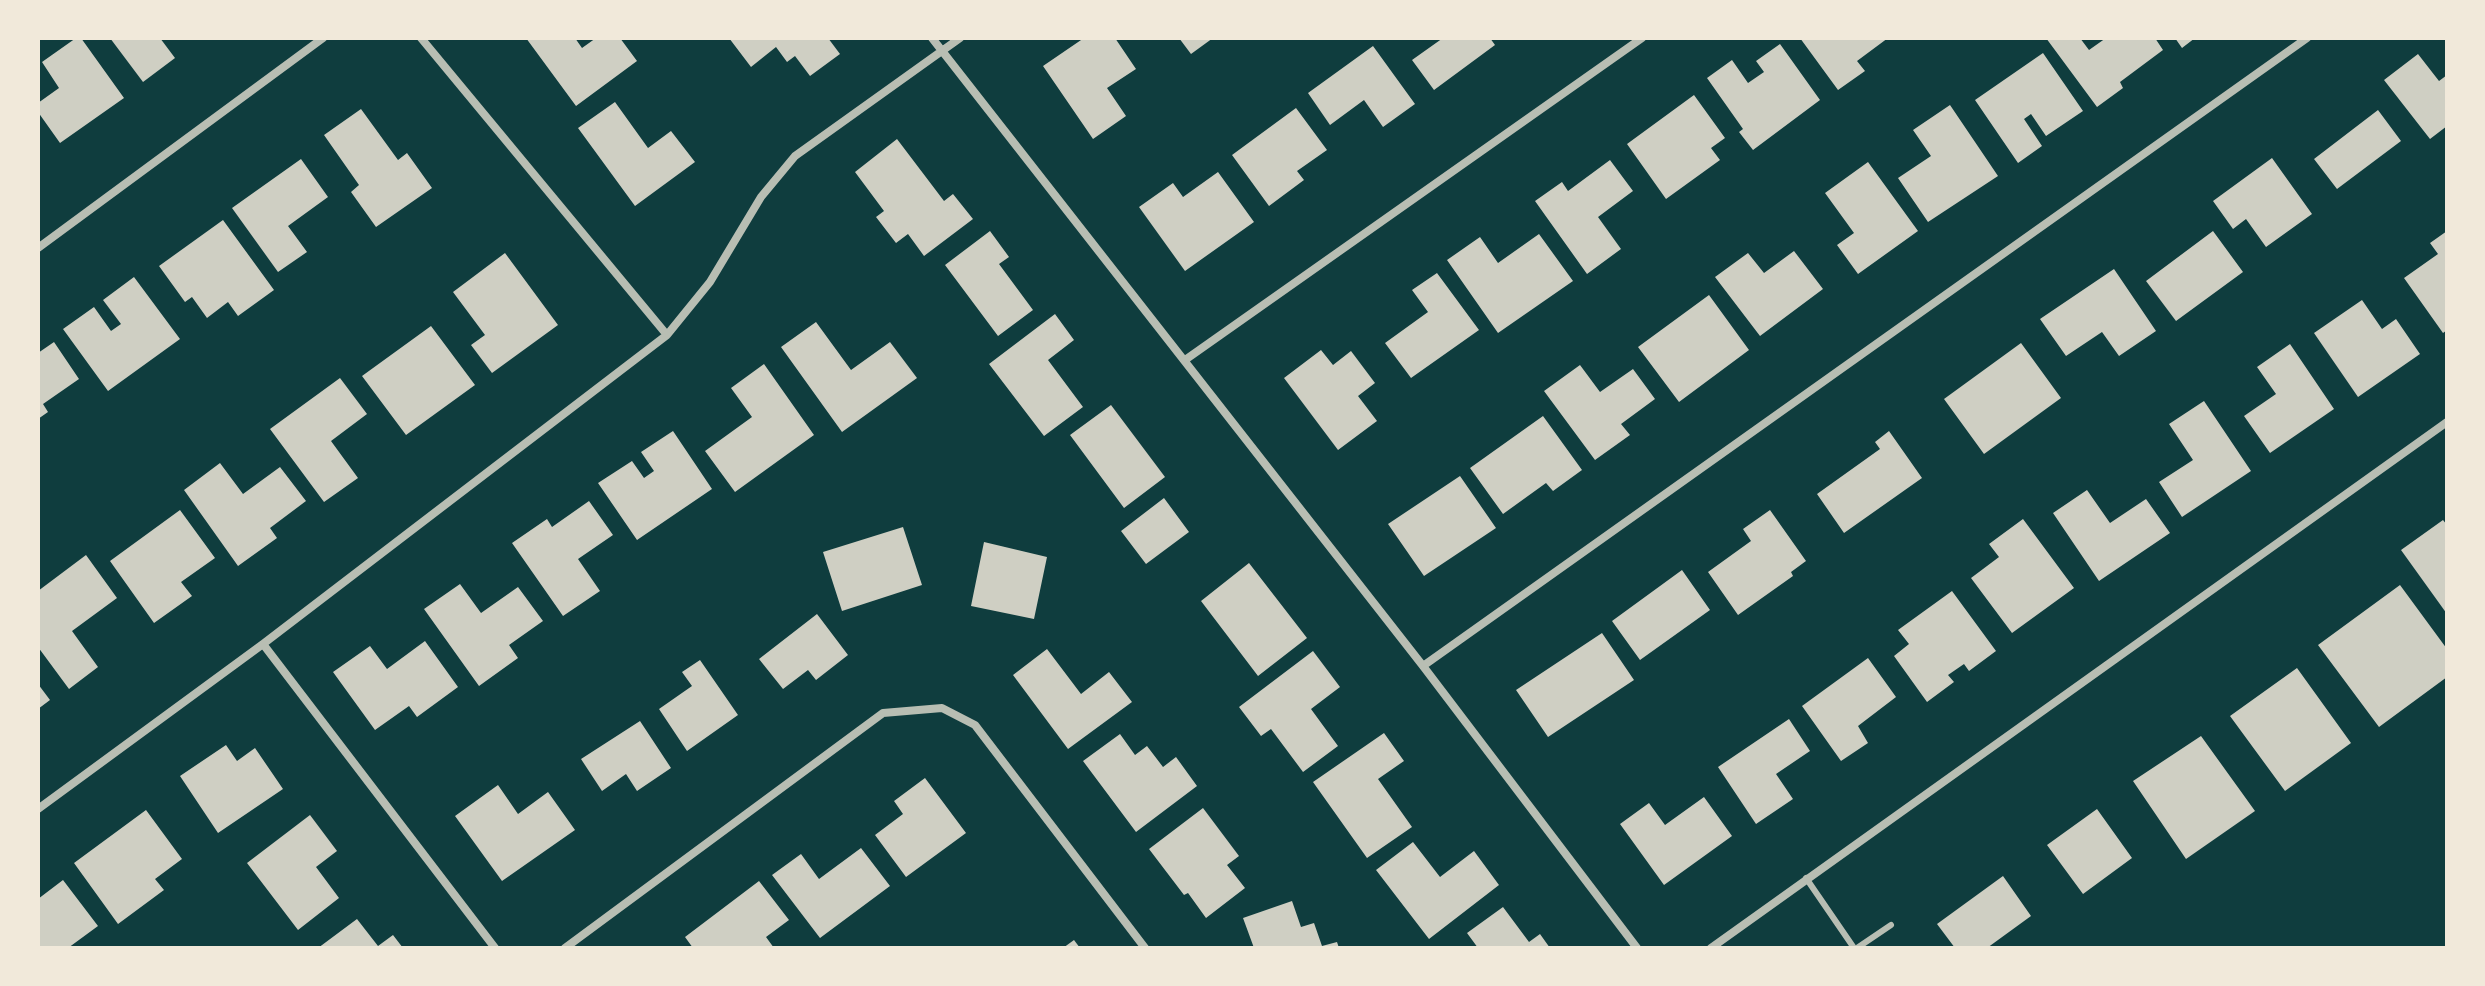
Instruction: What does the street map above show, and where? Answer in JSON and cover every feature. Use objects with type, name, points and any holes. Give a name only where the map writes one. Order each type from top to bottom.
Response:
[{"type":"street","points":[[38,248],[323,38]]},
{"type":"street","points":[[421,38],[667,335]]},
{"type":"street","points":[[932,38],[1423,666],[1637,948]]},
{"type":"street","points":[[38,809],[263,644],[667,335],[710,282],[761,197],[795,156],[960,38]]},
{"type":"street","points":[[1185,360],[1642,38]]},
{"type":"street","points":[[1423,666],[2307,38]]},
{"type":"street","points":[[1711,948],[2447,422]]},
{"type":"street","points":[[263,644],[495,948]]},
{"type":"street","points":[[565,948],[883,713],[942,708],[975,725],[1145,948]]},
{"type":"lane","points":[[1806,878],[1856,948],[1891,925]]},
{"type":"building","points":[[76,38],[81,38],[124,98],[60,143],[38,112],[38,103],[59,88],[42,62]]},
{"type":"building","points":[[110,38],[160,38],[175,58],[143,82]]},
{"type":"building","points":[[526,38],[575,38],[582,48],[596,38],[620,38],[637,61],[576,106]]},
{"type":"building","points":[[729,38],[828,38],[840,54],[810,76],[795,56],[787,62],[776,47],[751,67]]},
{"type":"building","points":[[1084,38],[1115,38],[1136,69],[1107,88],[1126,116],[1093,139],[1043,66]]},
{"type":"building","points":[[1179,38],[1213,38],[1191,54]]},
{"type":"building","points":[[1443,38],[1490,38],[1495,45],[1434,90],[1412,60]]},
{"type":"building","points":[[1800,38],[1888,38],[1857,61],[1865,71],[1838,90]]},
{"type":"building","points":[[2046,38],[2080,38],[2089,50],[2106,38],[2155,38],[2163,50],[2120,82],[2123,88],[2097,107]]},
{"type":"building","points":[[2175,38],[2195,38],[2182,48]]},
{"type":"building","points":[[1780,44],[1820,100],[1753,150],[1739,132],[1743,129],[1707,78],[1732,60],[1748,83],[1764,72],[1756,61]]},
{"type":"building","points":[[1373,46],[1415,104],[1383,127],[1364,100],[1330,125],[1308,93]]},
{"type":"building","points":[[2043,53],[2083,111],[2046,136],[2031,114],[2024,119],[2042,146],[2018,163],[1975,100]]},
{"type":"building","points":[[2418,54],[2439,81],[2447,75],[2447,126],[2430,139],[2384,80]]},
{"type":"building","points":[[1694,95],[1725,138],[1711,148],[1720,160],[1666,199],[1627,144]]},
{"type":"building","points":[[615,102],[648,148],[671,131],[695,162],[635,206],[578,128]]},
{"type":"building","points":[[1950,105],[1998,176],[1928,222],[1898,178],[1931,156],[1913,130]]},
{"type":"building","points":[[1296,108],[1327,150],[1297,171],[1304,180],[1269,206],[1232,155]]},
{"type":"building","points":[[361,109],[398,160],[407,153],[432,188],[376,227],[351,192],[359,185],[324,135]]},
{"type":"building","points":[[2378,110],[2401,141],[2337,189],[2314,159]]},
{"type":"building","points":[[897,139],[944,201],[953,194],[973,219],[924,256],[908,234],[896,243],[876,217],[884,211],[855,172]]},
{"type":"building","points":[[2272,158],[2312,214],[2266,247],[2246,219],[2233,229],[2213,201]]},
{"type":"building","points":[[301,159],[328,197],[288,226],[307,252],[278,272],[232,208]]},
{"type":"building","points":[[1610,160],[1633,191],[1598,217],[1621,249],[1587,274],[1535,201],[1562,182],[1568,191]]},
{"type":"building","points":[[1868,162],[1918,231],[1858,274],[1837,245],[1854,233],[1825,193]]},
{"type":"building","points":[[1218,172],[1254,222],[1185,271],[1139,207],[1173,183],[1183,197]]},
{"type":"building","points":[[223,220],[274,290],[238,316],[228,302],[207,318],[192,297],[185,302],[159,266]]},
{"type":"building","points":[[990,231],[1009,257],[999,264],[1033,310],[998,336],[945,265]]},
{"type":"building","points":[[2213,231],[2243,272],[2176,321],[2146,281]]},
{"type":"building","points":[[2447,231],[2447,330],[2443,333],[2404,278],[2438,254],[2430,243]]},
{"type":"building","points":[[1539,234],[1573,281],[1498,333],[1447,260],[1480,237],[1498,263]]},
{"type":"building","points":[[1794,251],[1823,289],[1760,336],[1715,277],[1748,253],[1764,273]]},
{"type":"building","points":[[505,253],[558,325],[492,373],[471,345],[485,335],[453,292]]},
{"type":"building","points":[[2114,269],[2156,331],[2119,356],[2102,332],[2066,356],[2040,319]]},
{"type":"building","points":[[1437,273],[1479,330],[1411,378],[1385,343],[1428,312],[1412,290]]},
{"type":"building","points":[[134,277],[180,339],[108,391],[63,329],[94,307],[111,331],[121,324],[103,300]]},
{"type":"building","points":[[1709,295],[1749,350],[1679,402],[1638,347]]},
{"type":"building","points":[[2362,300],[2382,329],[2396,319],[2420,354],[2358,397],[2314,333]]},
{"type":"building","points":[[1055,314],[1074,340],[1048,360],[1083,407],[1044,436],[989,364]]},
{"type":"building","points":[[816,322],[851,370],[890,342],[917,378],[842,432],[781,347]]},
{"type":"building","points":[[431,326],[475,385],[406,435],[362,376]]},
{"type":"building","points":[[54,342],[79,379],[43,404],[48,412],[38,419],[38,353]]},
{"type":"building","points":[[2021,343],[2061,398],[1984,454],[1944,399]]},
{"type":"building","points":[[2290,344],[2334,409],[2270,453],[2244,416],[2276,394],[2257,367]]},
{"type":"building","points":[[1321,350],[1333,365],[1351,351],[1375,383],[1358,396],[1377,421],[1338,450],[1284,378]]},
{"type":"building","points":[[764,364],[814,435],[735,492],[705,451],[752,417],[731,388]]},
{"type":"building","points":[[1580,365],[1600,392],[1633,369],[1655,399],[1621,424],[1630,435],[1595,460],[1544,391]]},
{"type":"building","points":[[340,378],[367,414],[331,441],[358,478],[324,502],[270,429]]},
{"type":"building","points":[[2204,401],[2251,471],[2182,517],[2159,482],[2193,460],[2169,424]]},
{"type":"building","points":[[1111,405],[1165,477],[1124,508],[1070,435]]},
{"type":"building","points":[[1543,416],[1582,470],[1553,491],[1546,483],[1503,514],[1470,468]]},
{"type":"building","points":[[673,431],[712,489],[637,540],[598,483],[632,461],[644,478],[654,471],[641,452]]},
{"type":"building","points":[[1889,431],[1922,478],[1844,533],[1817,494],[1880,449],[1875,442]]},
{"type":"building","points":[[220,463],[243,494],[280,467],[306,501],[270,528],[277,538],[238,566],[184,490]]},
{"type":"building","points":[[1460,476],[1496,528],[1424,576],[1388,524]]},
{"type":"building","points":[[2087,490],[2110,523],[2146,499],[2170,533],[2099,581],[2053,513]]},
{"type":"building","points":[[1164,498],[1189,532],[1146,564],[1121,531]]},
{"type":"building","points":[[589,501],[613,535],[578,559],[600,591],[563,616],[512,543],[547,519],[552,527]]},
{"type":"building","points":[[180,510],[215,558],[181,582],[192,596],[154,623],[110,561]]},
{"type":"building","points":[[1770,510],[1806,561],[1791,572],[1793,576],[1738,615],[1708,572],[1751,541],[1743,529]]},
{"type":"building","points":[[2023,519],[2074,588],[2012,633],[1971,578],[1999,557],[1989,544]]},
{"type":"building","points":[[2443,520],[2447,525],[2447,614],[2401,550]]},
{"type":"building","points":[[903,527],[922,585],[842,611],[823,552]]},
{"type":"building","points":[[984,542],[1047,557],[1034,619],[971,606]]},
{"type":"building","points":[[86,555],[117,598],[72,631],[98,667],[69,689],[38,647],[38,591]]},
{"type":"building","points":[[1249,563],[1307,638],[1258,676],[1201,601]]},
{"type":"building","points":[[1682,570],[1710,610],[1640,660],[1612,621]]},
{"type":"building","points":[[460,584],[481,613],[518,587],[543,621],[509,645],[518,658],[479,686],[424,609]]},
{"type":"building","points":[[2400,585],[2447,649],[2447,677],[2379,727],[2318,645]]},
{"type":"building","points":[[1952,591],[1996,651],[1969,671],[1964,664],[1948,675],[1954,682],[1927,702],[1894,656],[1909,644],[1898,630]]},
{"type":"building","points":[[817,614],[848,655],[816,680],[808,670],[783,689],[759,659]]},
{"type":"building","points":[[1602,633],[1634,680],[1548,737],[1516,690]]},
{"type":"building","points":[[425,641],[458,687],[417,717],[409,706],[375,730],[333,672],[370,646],[387,669]]},
{"type":"building","points":[[1047,649],[1081,694],[1109,672],[1132,702],[1068,749],[1013,675]]},
{"type":"building","points":[[1313,651],[1340,687],[1311,709],[1338,746],[1303,772],[1271,729],[1261,736],[1239,707]]},
{"type":"building","points":[[1868,658],[1896,697],[1858,726],[1868,743],[1841,761],[1802,706]]},
{"type":"building","points":[[700,660],[738,715],[687,751],[659,709],[692,686],[682,672]]},
{"type":"building","points":[[2297,668],[2351,743],[2285,791],[2230,716]]},
{"type":"building","points":[[38,684],[50,700],[38,709]]},
{"type":"building","points":[[1789,719],[1810,751],[1776,774],[1793,799],[1756,824],[1718,767]]},
{"type":"building","points":[[640,721],[671,768],[637,791],[626,774],[602,791],[581,759]]},
{"type":"building","points":[[1384,733],[1404,761],[1378,779],[1412,827],[1367,858],[1313,782]]},
{"type":"building","points":[[1120,734],[1135,755],[1147,746],[1163,767],[1176,757],[1197,786],[1136,832],[1083,761]]},
{"type":"building","points":[[2201,736],[2255,811],[2186,859],[2133,781]]},
{"type":"building","points":[[226,745],[237,761],[255,748],[283,789],[218,833],[180,776]]},
{"type":"building","points":[[925,778],[966,833],[906,877],[875,835],[903,814],[894,801]]},
{"type":"building","points":[[498,785],[518,814],[548,792],[575,830],[502,881],[455,816]]},
{"type":"building","points":[[1704,797],[1732,836],[1664,885],[1620,824],[1649,803],[1665,825]]},
{"type":"building","points":[[1203,808],[1239,856],[1227,865],[1245,888],[1206,918],[1149,849]]},
{"type":"building","points":[[2097,809],[2132,858],[2083,894],[2047,845]]},
{"type":"building","points":[[146,810],[182,859],[155,879],[164,890],[118,924],[74,863]]},
{"type":"building","points":[[310,815],[337,851],[316,867],[339,898],[298,930],[247,863]]},
{"type":"building","points":[[1413,842],[1440,877],[1474,851],[1499,885],[1429,939],[1376,870]]},
{"type":"building","points":[[861,848],[890,886],[820,938],[772,875],[801,854],[819,879]]},
{"type":"building","points":[[2003,876],[2031,916],[1987,948],[1955,948],[1937,924]]},
{"type":"building","points":[[63,880],[98,926],[68,948],[38,948],[38,899]]},
{"type":"building","points":[[759,881],[789,920],[766,937],[774,948],[693,948],[685,937]]},
{"type":"building","points":[[1292,901],[1301,927],[1314,923],[1322,946],[1337,942],[1339,948],[1254,948],[1243,918]]},
{"type":"building","points":[[1503,907],[1529,942],[1540,934],[1550,948],[1478,948],[1467,933]]},
{"type":"building","points":[[357,919],[378,946],[393,935],[403,948],[318,948]]},
{"type":"building","points":[[1074,940],[1080,948],[1063,948]]}]
